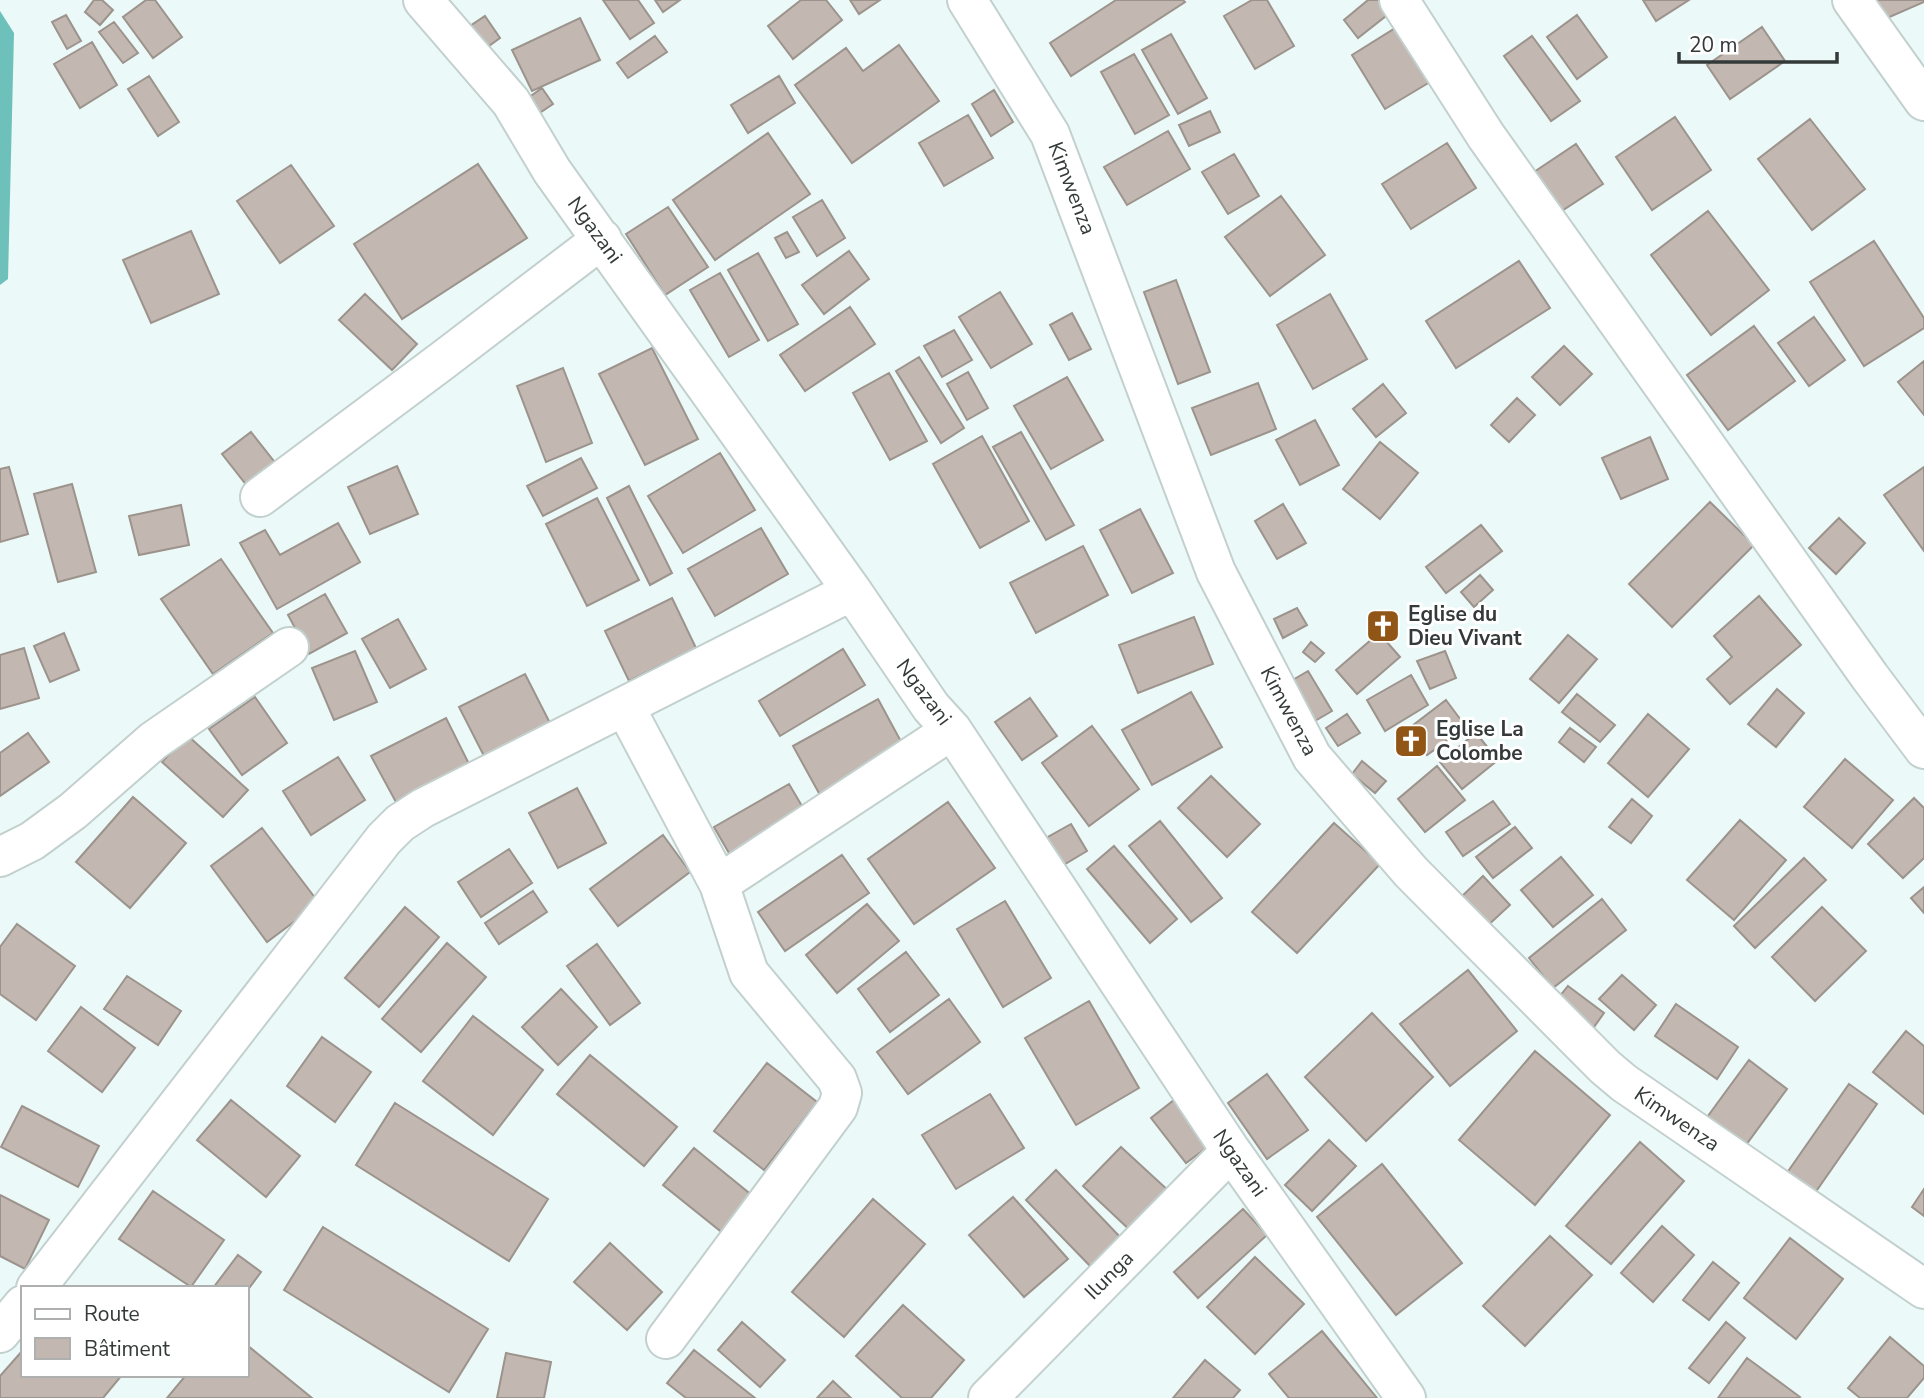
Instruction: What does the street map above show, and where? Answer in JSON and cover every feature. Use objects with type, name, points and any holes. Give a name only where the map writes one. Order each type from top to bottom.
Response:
[{"type":"street","name":"Ngazani","points":[[423,0],[511,103],[552,170],[852,591],[931,707],[952,730],[1231,1151],[1406,1398]]},
{"type":"street","name":"Kimwenza","points":[[967,0],[1055,143],[1216,572],[1312,757],[1411,872],[1605,1067],[1624,1083],[1924,1289]]},
{"type":"street","points":[[1399,0],[1486,136],[1862,666],[1924,749]]},
{"type":"street","points":[[1852,0],[1924,101]]},
{"type":"street","points":[[260,497],[601,239]]},
{"type":"street","points":[[38,1286],[384,839],[400,823],[423,808],[852,591]]},
{"type":"street","points":[[0,857],[32,841],[73,811],[153,741],[289,647]]},
{"type":"street","points":[[625,707],[719,884],[749,973],[837,1079],[842,1093],[838,1107],[666,1339]]},
{"type":"street","points":[[719,884],[952,730]]},
{"type":"street","name":"Ilunga","points":[[988,1398],[1231,1151]]},
{"type":"street","points":[[0,1333],[21,1307]]},
{"type":"water","points":[[0,11],[14,33],[8,279],[0,285]]},
{"type":"building","points":[[94,0],[102,0],[113,10],[100,25],[85,12]]},
{"type":"building","points":[[146,0],[155,0],[182,37],[153,58],[123,17]]},
{"type":"building","points":[[603,0],[638,0],[654,23],[630,39]]},
{"type":"building","points":[[655,0],[680,0],[663,12]]},
{"type":"building","points":[[801,0],[826,0],[842,20],[793,59],[768,26]]},
{"type":"building","points":[[850,0],[880,0],[859,14]]},
{"type":"building","points":[[1116,0],[1185,2],[1071,76],[1050,43]]},
{"type":"building","points":[[1252,0],[1267,0],[1294,46],[1255,69],[1224,16]]},
{"type":"building","points":[[1368,0],[1381,0],[1391,12],[1358,38],[1344,20]]},
{"type":"building","points":[[1643,0],[1689,0],[1656,21]]},
{"type":"building","points":[[1876,0],[1924,0],[1924,2],[1885,19]]},
{"type":"building","points":[[66,15],[81,41],[67,49],[52,22]]},
{"type":"building","points":[[1577,15],[1607,57],[1577,79],[1547,37]]},
{"type":"building","points":[[485,16],[500,38],[486,48],[470,26]]},
{"type":"building","points":[[580,18],[600,60],[532,91],[512,50]]},
{"type":"building","points":[[114,22],[138,53],[123,63],[99,32]]},
{"type":"building","points":[[1397,27],[1430,82],[1385,109],[1352,55]]},
{"type":"building","points":[[1762,27],[1785,61],[1730,99],[1707,65]]},
{"type":"building","points":[[1171,34],[1207,98],[1178,114],[1142,50]]},
{"type":"building","points":[[655,36],[667,52],[628,78],[617,63]]},
{"type":"building","points":[[1532,36],[1580,101],[1551,121],[1504,56]]},
{"type":"building","points":[[92,42],[117,85],[80,108],[54,64]]},
{"type":"building","points":[[899,45],[939,101],[852,163],[795,85],[846,48],[863,71]]},
{"type":"building","points":[[1134,54],[1169,115],[1135,134],[1101,72]]},
{"type":"building","points":[[149,76],[179,122],[158,136],[128,89]]},
{"type":"building","points":[[779,76],[795,103],[748,133],[731,105]]},
{"type":"building","points":[[542,88],[553,104],[538,114],[528,98]]},
{"type":"building","points":[[994,90],[1013,122],[991,136],[972,104]]},
{"type":"building","points":[[1210,111],[1220,132],[1189,146],[1179,125]]},
{"type":"building","points":[[968,115],[993,158],[944,186],[919,143]]},
{"type":"building","points":[[1675,117],[1711,170],[1652,210],[1616,157]]},
{"type":"building","points":[[1810,119],[1865,189],[1812,230],[1758,159]]},
{"type":"building","points":[[1168,131],[1190,169],[1127,205],[1104,167]]},
{"type":"building","points":[[768,133],[810,194],[715,260],[673,200]]},
{"type":"building","points":[[1447,143],[1476,188],[1411,229],[1382,184]]},
{"type":"building","points":[[1576,144],[1603,184],[1557,214],[1531,174]]},
{"type":"building","points":[[1234,154],[1259,196],[1228,214],[1202,172]]},
{"type":"building","points":[[478,164],[527,238],[402,319],[354,244]]},
{"type":"building","points":[[291,165],[334,226],[280,263],[237,201]]},
{"type":"building","points":[[1281,196],[1325,255],[1270,296],[1225,237]]},
{"type":"building","points":[[822,200],[845,238],[817,256],[793,217]]},
{"type":"building","points":[[668,207],[708,267],[665,295],[626,234]]},
{"type":"building","points":[[1708,211],[1769,290],[1711,335],[1651,255]]},
{"type":"building","points":[[191,231],[219,294],[151,323],[123,260]]},
{"type":"building","points":[[787,232],[799,252],[786,258],[775,238]]},
{"type":"building","points":[[1874,241],[1924,318],[1924,328],[1864,366],[1810,282]]},
{"type":"building","points":[[849,251],[869,279],[824,314],[802,285]]},
{"type":"building","points":[[758,253],[798,324],[768,341],[728,270]]},
{"type":"building","points":[[1519,261],[1550,308],[1456,368],[1426,321]]},
{"type":"building","points":[[720,273],[759,340],[729,357],[690,290]]},
{"type":"building","points":[[1176,280],[1210,372],[1178,384],[1144,292]]},
{"type":"building","points":[[1000,292],[1032,344],[991,368],[959,317]]},
{"type":"building","points":[[365,294],[417,344],[392,370],[339,320]]},
{"type":"building","points":[[1330,294],[1367,359],[1313,389],[1277,325]]},
{"type":"building","points":[[850,307],[875,344],[805,391],[780,355]]},
{"type":"building","points":[[1072,313],[1091,349],[1069,360],[1050,325]]},
{"type":"building","points":[[1814,317],[1845,360],[1809,386],[1778,343]]},
{"type":"building","points":[[1754,326],[1795,381],[1728,430],[1687,375]]},
{"type":"building","points":[[954,330],[972,360],[942,377],[924,346]]},
{"type":"building","points":[[1564,346],[1592,374],[1560,405],[1532,377]]},
{"type":"building","points":[[652,348],[698,439],[645,465],[599,374]]},
{"type":"building","points":[[919,357],[964,428],[941,443],[896,371]]},
{"type":"building","points":[[1924,361],[1924,415],[1898,382]]},
{"type":"building","points":[[563,368],[592,443],[546,462],[517,386]]},
{"type":"building","points":[[968,372],[988,408],[967,420],[947,384]]},
{"type":"building","points":[[889,373],[927,441],[890,460],[853,393]]},
{"type":"building","points":[[1067,377],[1103,440],[1051,469],[1014,406]]},
{"type":"building","points":[[1258,383],[1276,429],[1211,455],[1192,408]]},
{"type":"building","points":[[1383,384],[1406,413],[1376,437],[1353,409]]},
{"type":"building","points":[[1517,398],[1535,415],[1509,442],[1491,425]]},
{"type":"building","points":[[1315,420],[1339,465],[1300,485],[1276,440]]},
{"type":"building","points":[[251,432],[277,465],[248,487],[222,454]]},
{"type":"building","points":[[1021,432],[1074,525],[1046,540],[993,447]]},
{"type":"building","points":[[982,436],[1029,521],[980,548],[933,464]]},
{"type":"building","points":[[1650,437],[1668,479],[1621,499],[1602,458]]},
{"type":"building","points":[[1380,442],[1418,473],[1380,519],[1343,489]]},
{"type":"building","points":[[720,453],[755,510],[683,553],[648,496]]},
{"type":"building","points":[[581,458],[597,488],[543,516],[527,486]]},
{"type":"building","points":[[397,466],[418,514],[370,534],[348,487]]},
{"type":"building","points":[[9,467],[28,534],[0,542],[0,469]]},
{"type":"building","points":[[1924,467],[1924,551],[1884,495]]},
{"type":"building","points":[[72,484],[96,572],[58,582],[34,494]]},
{"type":"building","points":[[629,486],[672,573],[650,585],[607,498]]},
{"type":"building","points":[[597,498],[639,580],[587,606],[546,524]]},
{"type":"building","points":[[1710,502],[1754,545],[1672,627],[1629,584]]},
{"type":"building","points":[[1283,504],[1306,543],[1277,559],[1255,521]]},
{"type":"building","points":[[181,505],[189,545],[139,555],[129,516]]},
{"type":"building","points":[[1140,509],[1173,573],[1132,593],[1100,530]]},
{"type":"building","points":[[1839,518],[1865,543],[1836,574],[1809,548]]},
{"type":"building","points":[[338,523],[360,562],[277,609],[240,543],[265,530],[280,555]]},
{"type":"building","points":[[1481,525],[1502,551],[1446,593],[1426,567]]},
{"type":"building","points":[[761,528],[788,574],[715,616],[688,569]]},
{"type":"building","points":[[1083,546],[1108,595],[1036,633],[1010,583]]},
{"type":"building","points":[[221,559],[273,633],[213,674],[161,599]]},
{"type":"building","points":[[1480,575],[1493,590],[1474,607],[1461,592]]},
{"type":"building","points":[[325,594],[347,633],[309,654],[288,615]]},
{"type":"building","points":[[1759,596],[1801,645],[1730,704],[1707,679],[1732,657],[1714,636]]},
{"type":"building","points":[[672,598],[696,648],[629,681],[605,631]]},
{"type":"building","points":[[1297,608],[1307,625],[1283,638],[1274,619]]},
{"type":"building","points":[[1194,617],[1213,664],[1138,693],[1119,645]]},
{"type":"building","points":[[398,619],[426,669],[390,688],[362,639]]},
{"type":"building","points":[[64,633],[79,670],[50,682],[34,646]]},
{"type":"building","points":[[1379,633],[1400,657],[1357,694],[1336,670]]},
{"type":"building","points":[[1568,635],[1597,659],[1559,703],[1530,679]]},
{"type":"building","points":[[1311,642],[1324,653],[1315,662],[1303,652]]},
{"type":"building","points":[[24,648],[39,698],[0,709],[0,655]]},
{"type":"building","points":[[843,649],[865,685],[780,736],[759,701]]},
{"type":"building","points":[[355,651],[377,702],[334,720],[312,668]]},
{"type":"building","points":[[1445,651],[1456,678],[1430,689],[1417,661]]},
{"type":"building","points":[[1308,671],[1332,711],[1315,721],[1291,681]]},
{"type":"building","points":[[525,674],[551,725],[485,758],[459,707]]},
{"type":"building","points":[[1411,675],[1428,705],[1385,731],[1367,700]]},
{"type":"building","points":[[1777,689],[1804,713],[1776,747],[1748,724]]},
{"type":"building","points":[[1191,692],[1222,747],[1152,785],[1122,730]]},
{"type":"building","points":[[1577,694],[1615,725],[1600,742],[1562,712]]},
{"type":"building","points":[[255,697],[287,743],[242,775],[209,729]]},
{"type":"building","points":[[1030,698],[1057,736],[1022,760],[995,722]]},
{"type":"building","points":[[878,699],[911,760],[826,806],[793,746]]},
{"type":"building","points":[[1446,700],[1466,727],[1427,755],[1408,729]]},
{"type":"building","points":[[1347,714],[1360,733],[1338,746],[1326,728]]},
{"type":"building","points":[[1648,714],[1689,749],[1648,797],[1608,763]]},
{"type":"building","points":[[446,718],[470,766],[397,804],[371,756]]},
{"type":"building","points":[[1092,726],[1139,789],[1089,826],[1042,763]]},
{"type":"building","points":[[1570,728],[1596,747],[1584,762],[1559,742]]},
{"type":"building","points":[[28,733],[49,762],[0,796],[0,753]]},
{"type":"building","points":[[1476,733],[1498,760],[1462,789],[1440,762]]},
{"type":"building","points":[[187,735],[248,790],[223,817],[162,762]]},
{"type":"building","points":[[338,757],[365,800],[311,835],[283,791]]},
{"type":"building","points":[[1845,759],[1893,800],[1852,848],[1804,807]]},
{"type":"building","points":[[1362,761],[1386,781],[1375,793],[1352,774]]},
{"type":"building","points":[[1437,766],[1465,800],[1425,832],[1398,799]]},
{"type":"building","points":[[1211,776],[1260,824],[1227,857],[1178,808]]},
{"type":"building","points":[[789,784],[816,830],[741,874],[714,827]]},
{"type":"building","points":[[577,788],[606,843],[558,868],[529,813]]},
{"type":"building","points":[[133,797],[186,843],[130,908],[76,862]]},
{"type":"building","points":[[1914,798],[1924,808],[1924,858],[1903,878],[1868,844]]},
{"type":"building","points":[[1632,799],[1652,816],[1631,843],[1609,827]]},
{"type":"building","points":[[1493,801],[1510,824],[1463,856],[1446,832]]},
{"type":"building","points":[[948,802],[995,868],[914,924],[868,859]]},
{"type":"building","points":[[1740,820],[1786,860],[1734,920],[1687,880]]},
{"type":"building","points":[[1160,821],[1222,898],[1191,922],[1129,846]]},
{"type":"building","points":[[1334,823],[1380,864],[1297,953],[1252,912]]},
{"type":"building","points":[[1071,824],[1087,851],[1055,870],[1039,842]]},
{"type":"building","points":[[1515,827],[1532,848],[1493,878],[1476,857]]},
{"type":"building","points":[[262,828],[319,903],[267,942],[211,866]]},
{"type":"building","points":[[663,835],[690,872],[618,926],[590,889]]},
{"type":"building","points":[[1114,846],[1177,919],[1150,943],[1087,869]]},
{"type":"building","points":[[509,849],[532,883],[481,917],[458,882]]},
{"type":"building","points":[[842,855],[869,893],[785,951],[758,912]]},
{"type":"building","points":[[1561,857],[1593,895],[1553,927],[1521,890]]},
{"type":"building","points":[[1804,858],[1826,880],[1755,948],[1734,926]]},
{"type":"building","points":[[1483,876],[1510,905],[1485,928],[1458,900]]},
{"type":"building","points":[[1924,887],[1924,913],[1911,898]]},
{"type":"building","points":[[533,891],[547,912],[499,944],[485,923]]},
{"type":"building","points":[[1602,899],[1626,930],[1553,988],[1529,958]]},
{"type":"building","points":[[1005,901],[1051,978],[1003,1007],[957,929]]},
{"type":"building","points":[[867,904],[899,941],[837,993],[806,955]]},
{"type":"building","points":[[405,907],[439,937],[379,1007],[345,978]]},
{"type":"building","points":[[1822,907],[1866,951],[1815,1001],[1772,957]]},
{"type":"building","points":[[17,924],[75,966],[36,1020],[0,994],[0,947]]},
{"type":"building","points":[[447,943],[486,977],[421,1052],[382,1019]]},
{"type":"building","points":[[597,944],[640,1003],[610,1025],[567,966]]},
{"type":"building","points":[[906,952],[939,995],[890,1032],[858,989]]},
{"type":"building","points":[[1468,970],[1517,1031],[1450,1086],[1400,1024]]},
{"type":"building","points":[[1622,975],[1656,1005],[1634,1030],[1599,999]]},
{"type":"building","points":[[127,976],[181,1011],[158,1045],[104,1009]]},
{"type":"building","points":[[1568,986],[1604,1013],[1589,1034],[1552,1006]]},
{"type":"building","points":[[561,989],[597,1027],[558,1065],[522,1027]]},
{"type":"building","points":[[949,999],[980,1042],[908,1094],[877,1052]]},
{"type":"building","points":[[1089,1001],[1139,1088],[1076,1125],[1025,1038]]},
{"type":"building","points":[[1676,1004],[1738,1047],[1717,1079],[1655,1036]]},
{"type":"building","points":[[81,1007],[135,1048],[102,1092],[48,1051]]},
{"type":"building","points":[[1372,1013],[1433,1077],[1366,1141],[1305,1077]]},
{"type":"building","points":[[473,1016],[543,1070],[493,1135],[423,1081]]},
{"type":"building","points":[[1906,1031],[1924,1046],[1924,1114],[1873,1072]]},
{"type":"building","points":[[322,1037],[371,1072],[335,1122],[287,1086]]},
{"type":"building","points":[[1535,1051],[1610,1115],[1535,1205],[1459,1140]]},
{"type":"building","points":[[590,1055],[677,1127],[644,1166],[557,1094]]},
{"type":"building","points":[[1749,1060],[1787,1089],[1743,1149],[1705,1120]]},
{"type":"building","points":[[767,1063],[817,1102],[764,1170],[714,1131]]},
{"type":"building","points":[[1267,1074],[1308,1130],[1267,1159],[1228,1103]]},
{"type":"building","points":[[1849,1084],[1877,1104],[1810,1200],[1782,1180]]},
{"type":"building","points":[[990,1094],[1024,1148],[956,1189],[922,1135]]},
{"type":"building","points":[[231,1100],[300,1156],[266,1197],[197,1140]]},
{"type":"building","points":[[1174,1100],[1209,1146],[1186,1163],[1151,1118]]},
{"type":"building","points":[[395,1103],[548,1199],[509,1261],[356,1165]]},
{"type":"building","points":[[22,1106],[99,1146],[78,1187],[1,1147]]},
{"type":"building","points":[[1329,1140],[1356,1166],[1312,1211],[1285,1185]]},
{"type":"building","points":[[1640,1142],[1684,1181],[1611,1264],[1566,1226]]},
{"type":"building","points":[[1121,1147],[1171,1193],[1133,1233],[1083,1186]]},
{"type":"building","points":[[694,1148],[754,1197],[724,1234],[663,1185]]},
{"type":"building","points":[[1382,1164],[1462,1263],[1396,1315],[1317,1217]]},
{"type":"building","points":[[1056,1170],[1122,1239],[1092,1268],[1026,1200]]},
{"type":"building","points":[[1924,1189],[1924,1216],[1912,1207]]},
{"type":"building","points":[[153,1191],[224,1240],[190,1286],[119,1239]]},
{"type":"building","points":[[0,1195],[49,1220],[25,1269],[0,1256]]},
{"type":"building","points":[[1013,1197],[1068,1259],[1024,1297],[969,1235]]},
{"type":"building","points":[[873,1199],[925,1244],[844,1337],[792,1292]]},
{"type":"building","points":[[1243,1209],[1267,1235],[1198,1298],[1174,1272]]},
{"type":"building","points":[[1662,1226],[1694,1255],[1653,1302],[1621,1273]]},
{"type":"building","points":[[323,1227],[488,1329],[449,1392],[284,1290]]},
{"type":"building","points":[[1550,1236],[1592,1275],[1525,1346],[1483,1306]]},
{"type":"building","points":[[1790,1238],[1843,1279],[1796,1339],[1744,1298]]},
{"type":"building","points":[[610,1243],[662,1292],[627,1330],[574,1282]]},
{"type":"building","points":[[238,1255],[261,1272],[248,1290],[248,1286],[215,1286]]},
{"type":"building","points":[[1255,1257],[1304,1304],[1255,1354],[1207,1307]]},
{"type":"building","points":[[1713,1262],[1739,1283],[1709,1320],[1683,1300]]},
{"type":"building","points":[[903,1305],[964,1360],[931,1398],[902,1398],[856,1356]]},
{"type":"building","points":[[742,1322],[785,1360],[760,1387],[718,1350]]},
{"type":"building","points":[[1726,1322],[1745,1338],[1709,1383],[1689,1368]]},
{"type":"building","points":[[1322,1331],[1377,1398],[1289,1398],[1269,1374]]},
{"type":"building","points":[[1890,1337],[1924,1366],[1924,1378],[1907,1398],[1860,1398],[1848,1388]]},
{"type":"building","points":[[248,1346],[312,1398],[167,1398],[184,1377],[248,1377]]},
{"type":"building","points":[[694,1350],[755,1398],[686,1398],[667,1383]]},
{"type":"building","points":[[21,1352],[21,1377],[120,1377],[103,1398],[0,1398],[0,1376]]},
{"type":"building","points":[[506,1353],[551,1362],[544,1398],[497,1398]]},
{"type":"building","points":[[1747,1358],[1800,1397],[1718,1398]]},
{"type":"building","points":[[1205,1360],[1240,1390],[1233,1398],[1173,1398]]},
{"type":"building","points":[[833,1381],[851,1398],[817,1398]]},
{"type":"place","name":"Eglise du Dieu Vivant","points":[[1383,626]]},
{"type":"place","name":"Eglise La Colombe","points":[[1411,741]]}]
